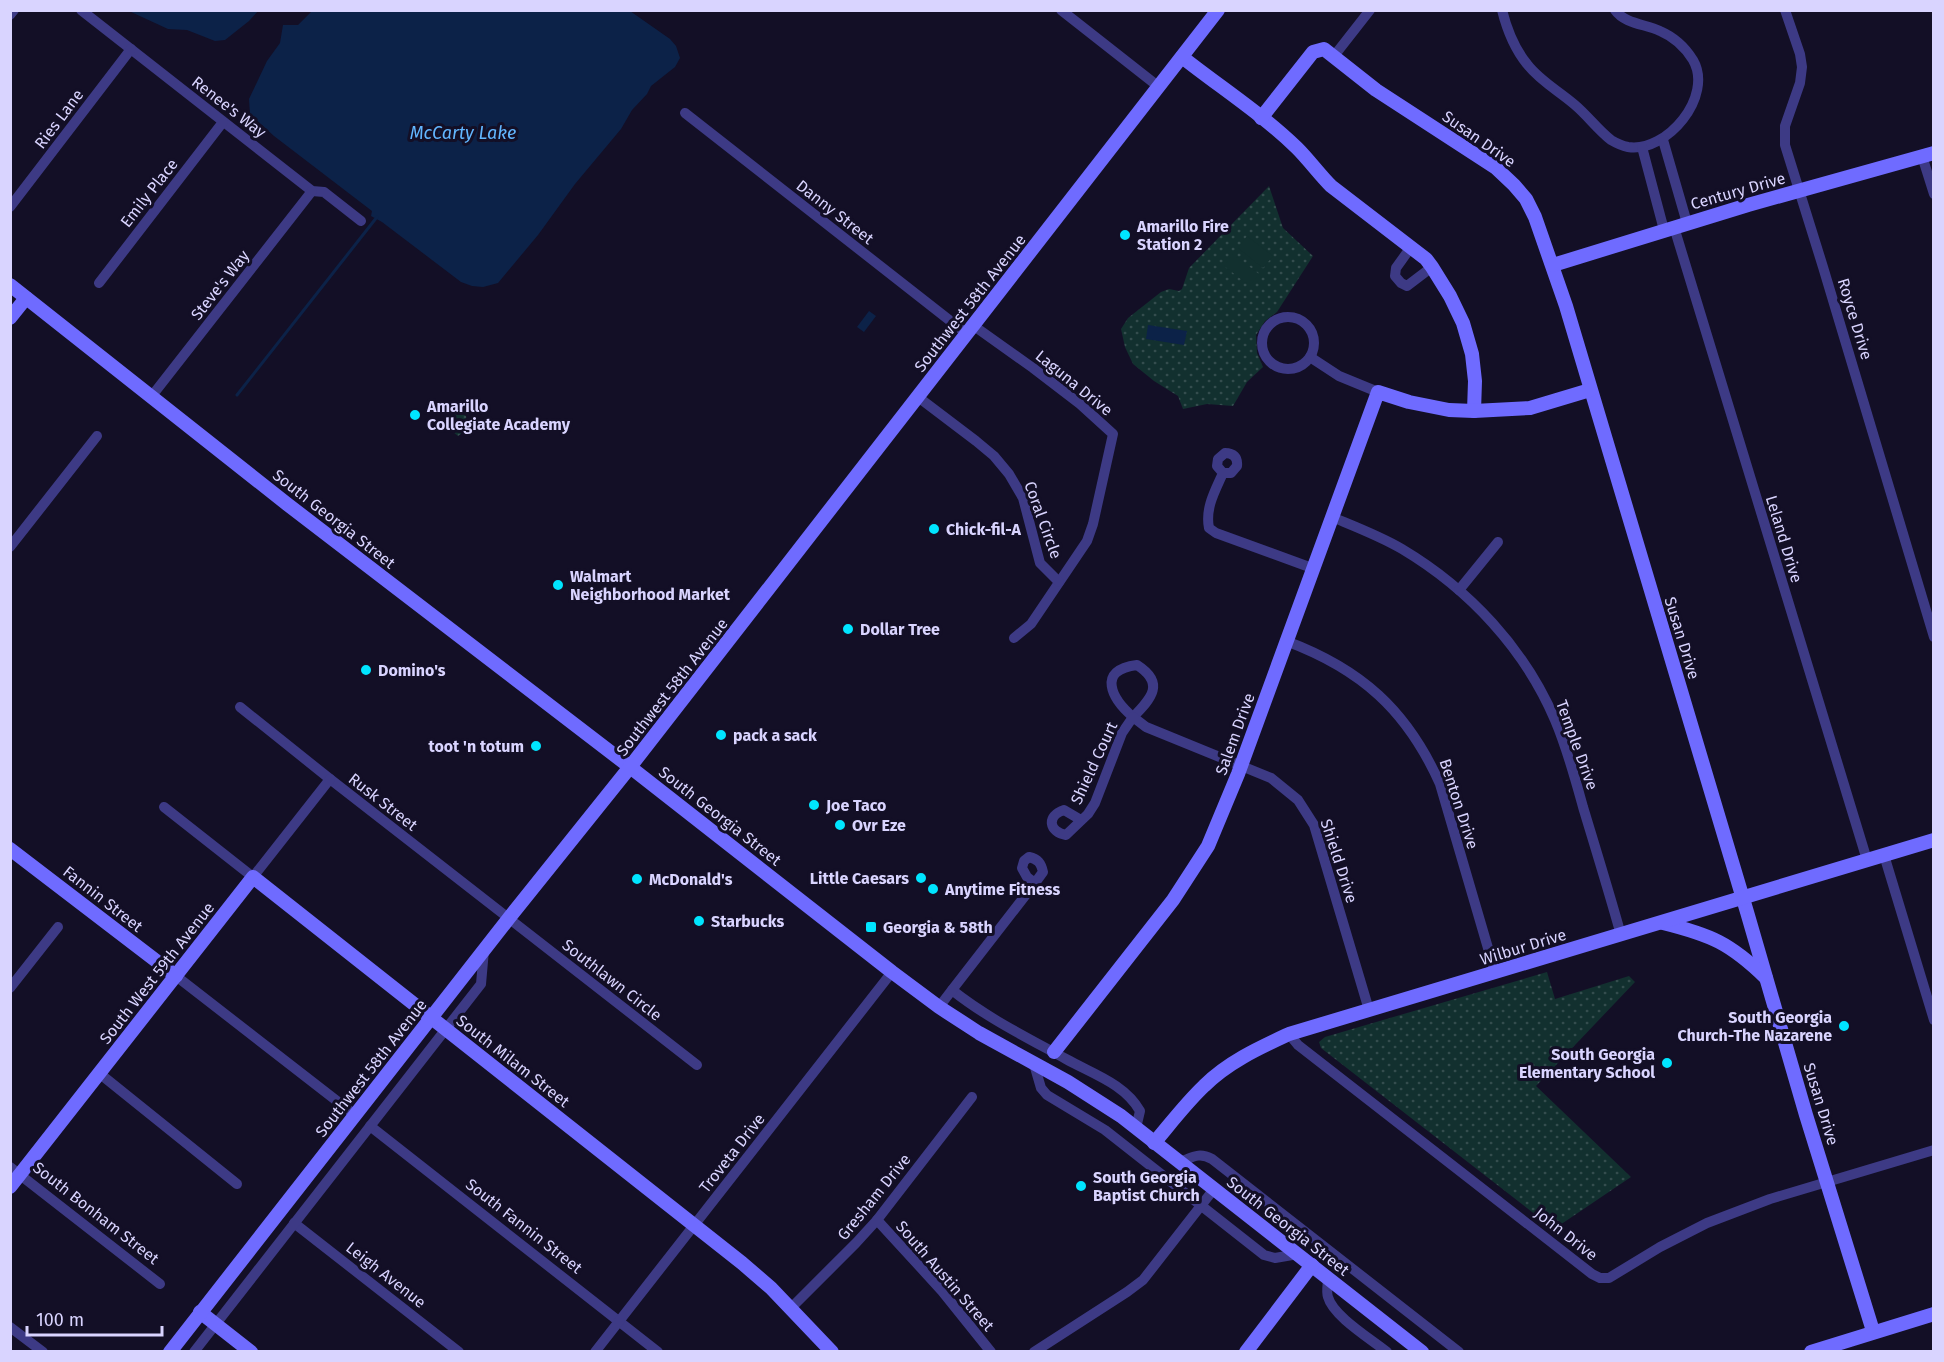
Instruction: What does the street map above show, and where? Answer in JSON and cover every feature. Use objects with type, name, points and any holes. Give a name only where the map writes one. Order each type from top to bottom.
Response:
[{"type":"main road","name":"Southwest 58th Avenue","points":[[170,1352],[630,767],[1218,10]]},
{"type":"main road","points":[[1261,118],[1313,52],[1317,49],[1329,53]]},
{"type":"main road","name":"Susan Drive","points":[[1329,53],[1376,90],[1496,168],[1526,199],[1535,217],[1553,265],[1873,1331]]},
{"type":"main road","points":[[1182,57],[1297,148],[1331,186],[1426,259],[1450,296],[1463,323],[1472,354],[1475,381],[1474,411]]},
{"type":"main road","name":"Century Drive","points":[[1553,265],[1800,190],[1928,155]]},
{"type":"main road","name":"South Georgia Street","points":[[10,285],[351,553],[892,972],[939,1007],[1068,1082],[1136,1128],[1422,1352]]},
{"type":"main road","points":[[10,318],[27,298]]},
{"type":"main road","points":[[1378,392],[1409,402],[1449,410],[1474,411],[1530,408],[1590,390]]},
{"type":"main road","name":"Salem Drive","points":[[1054,1052],[1173,900],[1192,872],[1216,828],[1242,765],[1378,392]]},
{"type":"main road","name":"Wilbur Drive","points":[[1154,1143],[1205,1085],[1247,1055],[1289,1034],[1934,840]]},
{"type":"main road","name":"Fannin Street","points":[[10,849],[176,976]]},
{"type":"main road","name":"South West 59th Avenue","points":[[10,1187],[15,1171],[99,1073],[253,878]]},
{"type":"main road","name":"South Milam Street","points":[[253,878],[742,1263],[791,1308],[832,1352]]},
{"type":"main road","points":[[1662,923],[1707,935],[1727,945],[1767,980]]},
{"type":"main road","points":[[1246,1352],[1312,1265]]},
{"type":"main road","points":[[200,1312],[250,1352]]},
{"type":"main road","points":[[1811,1352],[1934,1314]]},
{"type":"street","points":[[10,15],[14,10]]},
{"type":"street","name":"Renee's Way","points":[[81,10],[312,191],[324,192],[361,221]]},
{"type":"street","points":[[1061,10],[1159,87]]},
{"type":"street","points":[[1329,53],[1370,10]]},
{"type":"street","points":[[1502,10],[1507,30],[1518,51],[1528,66],[1544,81],[1575,105],[1615,142],[1628,147],[1653,145],[1672,132],[1689,110],[1698,78],[1695,63],[1685,47],[1673,39],[1659,30],[1619,16],[1615,10]]},
{"type":"street","name":"Royce Drive","points":[[1785,10],[1802,67],[1800,83],[1785,126],[1785,145],[1934,637]]},
{"type":"street","name":"Ries Lane","points":[[10,207],[130,49]]},
{"type":"street","name":"Danny Street","points":[[685,113],[970,330]]},
{"type":"street","name":"Emily Place","points":[[99,283],[223,122]]},
{"type":"street","name":"Leland Drive","points":[[1663,140],[1675,227],[1867,860]]},
{"type":"street","points":[[1642,147],[1675,227]]},
{"type":"street","points":[[1928,155],[1934,194]]},
{"type":"street","name":"Steve's Way","points":[[152,397],[312,191]]},
{"type":"street","points":[[1411,247],[1396,268],[1395,276],[1401,283],[1407,286],[1412,284],[1432,267]]},
{"type":"street","points":[[1291,317],[1302,321],[1310,328],[1314,338],[1314,348],[1310,357],[1302,365],[1292,369],[1281,368],[1271,363],[1264,354],[1262,343],[1264,333],[1270,324],[1280,318],[1291,317]]},
{"type":"street","name":"Laguna Drive","points":[[970,330],[1043,375],[1113,434],[1093,524],[1087,541],[1031,624],[1014,638]]},
{"type":"street","points":[[1310,357],[1339,376],[1378,392]]},
{"type":"street","name":"Coral Circle","points":[[918,397],[994,456],[1009,474],[1023,498],[1040,563],[1059,582]]},
{"type":"street","points":[[10,547],[97,436]]},
{"type":"street","points":[[1223,473],[1207,516],[1209,528],[1216,533],[1312,568]]},
{"type":"street","name":"Temple Drive","points":[[1332,517],[1376,535],[1436,571],[1482,611],[1520,657],[1542,693],[1566,748],[1621,934]]},
{"type":"street","points":[[1459,590],[1498,542]]},
{"type":"street","name":"Benton Drive","points":[[1286,641],[1329,659],[1352,673],[1376,692],[1413,733],[1428,757],[1440,784],[1494,972]]},
{"type":"street","name":"Shield Court","points":[[1081,820],[1095,803],[1122,733],[1152,697],[1154,682],[1147,672],[1137,665],[1125,666],[1117,672],[1112,681],[1111,690],[1120,706],[1133,717]]},
{"type":"street","name":"Rusk Street","points":[[240,707],[509,918]]},
{"type":"street","name":"Shield Drive","points":[[1133,717],[1146,728],[1271,778],[1298,800],[1314,825],[1369,1010]]},
{"type":"street","name":"South West 59th Avenue","points":[[253,878],[330,779]]},
{"type":"street","name":"South Milam Street","points":[[164,807],[253,878]]},
{"type":"street","points":[[1884,855],[1931,1001],[1934,1020]]},
{"type":"street","points":[[939,1007],[1035,883]]},
{"type":"street","name":"Southlawn Circle","points":[[509,918],[697,1065]]},
{"type":"street","points":[[10,988],[58,927]]},
{"type":"street","points":[[194,1352],[481,984],[484,951]]},
{"type":"street","name":"Troveta Drive","points":[[595,1352],[892,972]]},
{"type":"street","points":[[176,976],[355,1115]]},
{"type":"street","points":[[952,990],[991,1016],[1126,1093],[1140,1112],[1136,1128]]},
{"type":"street","name":"John Drive","points":[[1289,1034],[1298,1046],[1600,1278],[1609,1278],[1707,1222],[1770,1199],[1934,1150]]},
{"type":"street","points":[[1034,1064],[1041,1088],[1047,1095],[1104,1130],[1264,1255],[1275,1258],[1298,1254]]},
{"type":"street","points":[[99,1073],[237,1184]]},
{"type":"street","name":"Gresham Drive","points":[[791,1308],[877,1220],[972,1097]]},
{"type":"street","name":"South Fannin Street","points":[[370,1126],[658,1352]]},
{"type":"street","points":[[1180,1162],[1198,1155],[1212,1159],[1459,1352]]},
{"type":"street","name":"South Bonham Street","points":[[15,1171],[160,1284]]},
{"type":"street","points":[[1034,1352],[1143,1280],[1214,1189]]},
{"type":"street","name":"South Austin Street","points":[[877,1220],[942,1291],[991,1352]]},
{"type":"street","name":"Leigh Avenue","points":[[294,1223],[459,1352]]},
{"type":"street","points":[[1328,1278],[1327,1294],[1330,1303],[1338,1313],[1387,1352]]},
{"type":"street","points":[[10,1327],[43,1352]]},
{"type":"green space","points":[[1269,186],[1283,228],[1313,256],[1277,312],[1265,321],[1256,335],[1257,353],[1263,367],[1247,382],[1233,406],[1207,404],[1183,409],[1178,396],[1133,364],[1125,347],[1121,329],[1128,318],[1161,292],[1169,289],[1179,291],[1182,289],[1189,268]]},
{"type":"green space","points":[[1247,236],[1273,256],[1263,268],[1238,248]]},
{"type":"green space","points":[[1233,254],[1259,274],[1250,286],[1224,266]]},
{"type":"green space","points":[[459,412],[466,416],[467,424],[465,431],[458,436],[448,428],[446,422],[452,414]]},
{"type":"green space","points":[[1547,972],[1555,999],[1629,976],[1635,982],[1536,1086],[1631,1177],[1554,1229],[1321,1048],[1319,1042],[1325,1037]]},
{"type":"water","points":[[129,11],[258,11],[225,40],[215,41],[187,30],[168,29]]},
{"type":"water","name":"McCarty Lake","points":[[312,11],[630,11],[670,39],[676,46],[680,58],[675,67],[651,86],[647,94],[632,110],[621,129],[498,283],[483,287],[472,286],[461,282],[371,216],[372,211],[274,136],[250,114],[249,99],[267,61],[280,43],[283,25],[298,25]]},
{"type":"water","points":[[869,311],[876,316],[864,332],[857,327]]},
{"type":"water","points":[[1148,325],[1187,331],[1184,345],[1146,339]]},
{"type":"waterway","points":[[237,395],[377,217]]},
{"type":"place","name":"Amarillo Fire Station 2","points":[[1125,235]]},
{"type":"place","name":"Amarillo Collegiate Academy","points":[[415,415]]},
{"type":"place","name":"Chick-fil-A","points":[[934,529]]},
{"type":"place","name":"Walmart Neighborhood Market","points":[[558,585]]},
{"type":"place","name":"Dollar Tree","points":[[848,629]]},
{"type":"place","name":"Domino's","points":[[366,670]]},
{"type":"place","name":"pack a sack","points":[[721,735]]},
{"type":"place","name":"toot 'n totum","points":[[536,746]]},
{"type":"place","name":"Joe Taco","points":[[814,805]]},
{"type":"place","name":"Ovr Eze","points":[[840,825]]},
{"type":"place","name":"Little Caesars","points":[[921,878]]},
{"type":"place","name":"McDonald's","points":[[637,879]]},
{"type":"place","name":"Anytime Fitness","points":[[933,889]]},
{"type":"place","name":"Starbucks","points":[[699,921]]},
{"type":"place","name":"Georgia & 58th","points":[[871,927]]},
{"type":"place","name":"South Georgia Church-The Nazarene","points":[[1844,1026]]},
{"type":"place","name":"South Georgia Elementary School","points":[[1667,1063]]},
{"type":"place","name":"South Georgia Baptist Church","points":[[1081,1186]]}]
